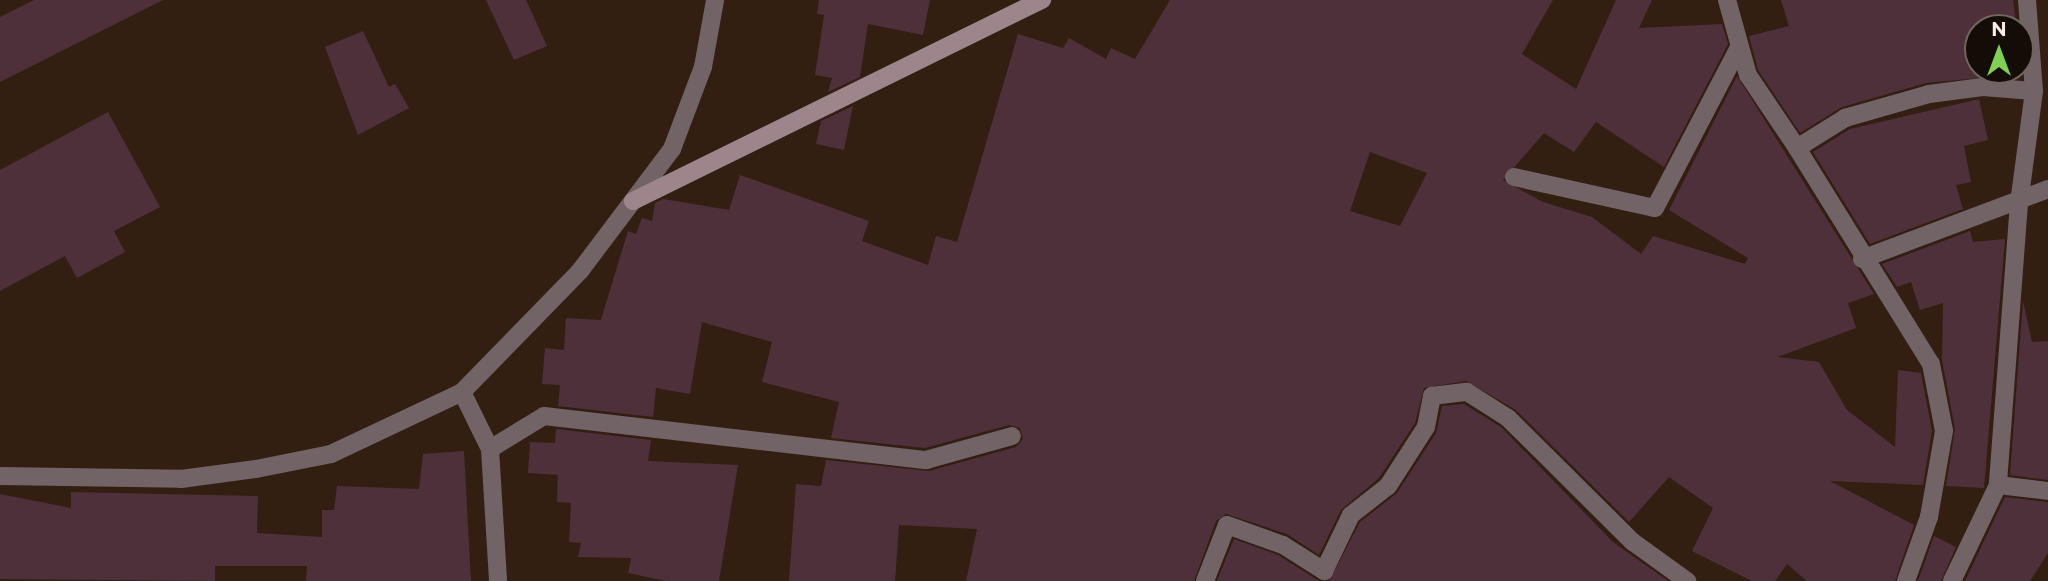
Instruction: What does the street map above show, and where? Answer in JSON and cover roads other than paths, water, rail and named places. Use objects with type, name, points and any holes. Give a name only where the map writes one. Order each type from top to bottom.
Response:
[{"type":"street","points":[[0,476],[168,479],[256,469],[331,454],[462,391],[580,271],[672,149],[703,67],[715,0]]},
{"type":"street","points":[[633,201],[1042,0]]},
{"type":"street","points":[[1727,0],[1738,49],[1748,75],[1797,148],[1909,335],[1923,344],[1944,431],[1929,517],[1906,581]]},
{"type":"street","points":[[1952,581],[1998,485],[2019,203],[2034,91],[2027,0]]},
{"type":"street","points":[[1514,177],[1655,208],[1738,49]]},
{"type":"street","points":[[1797,148],[1845,118],[1929,93],[2034,91]]},
{"type":"street","points":[[1862,259],[2019,203],[2048,189]]},
{"type":"street","points":[[462,391],[490,449],[498,581]]},
{"type":"street","points":[[1205,581],[1227,524],[1283,545],[1324,571],[1351,515],[1388,486],[1426,427],[1432,396],[1467,391],[1508,418],[1633,542],[1687,581]]},
{"type":"street","points":[[490,449],[544,416],[926,460],[1012,436]]},
{"type":"street","points":[[1998,485],[2048,491]]}]
